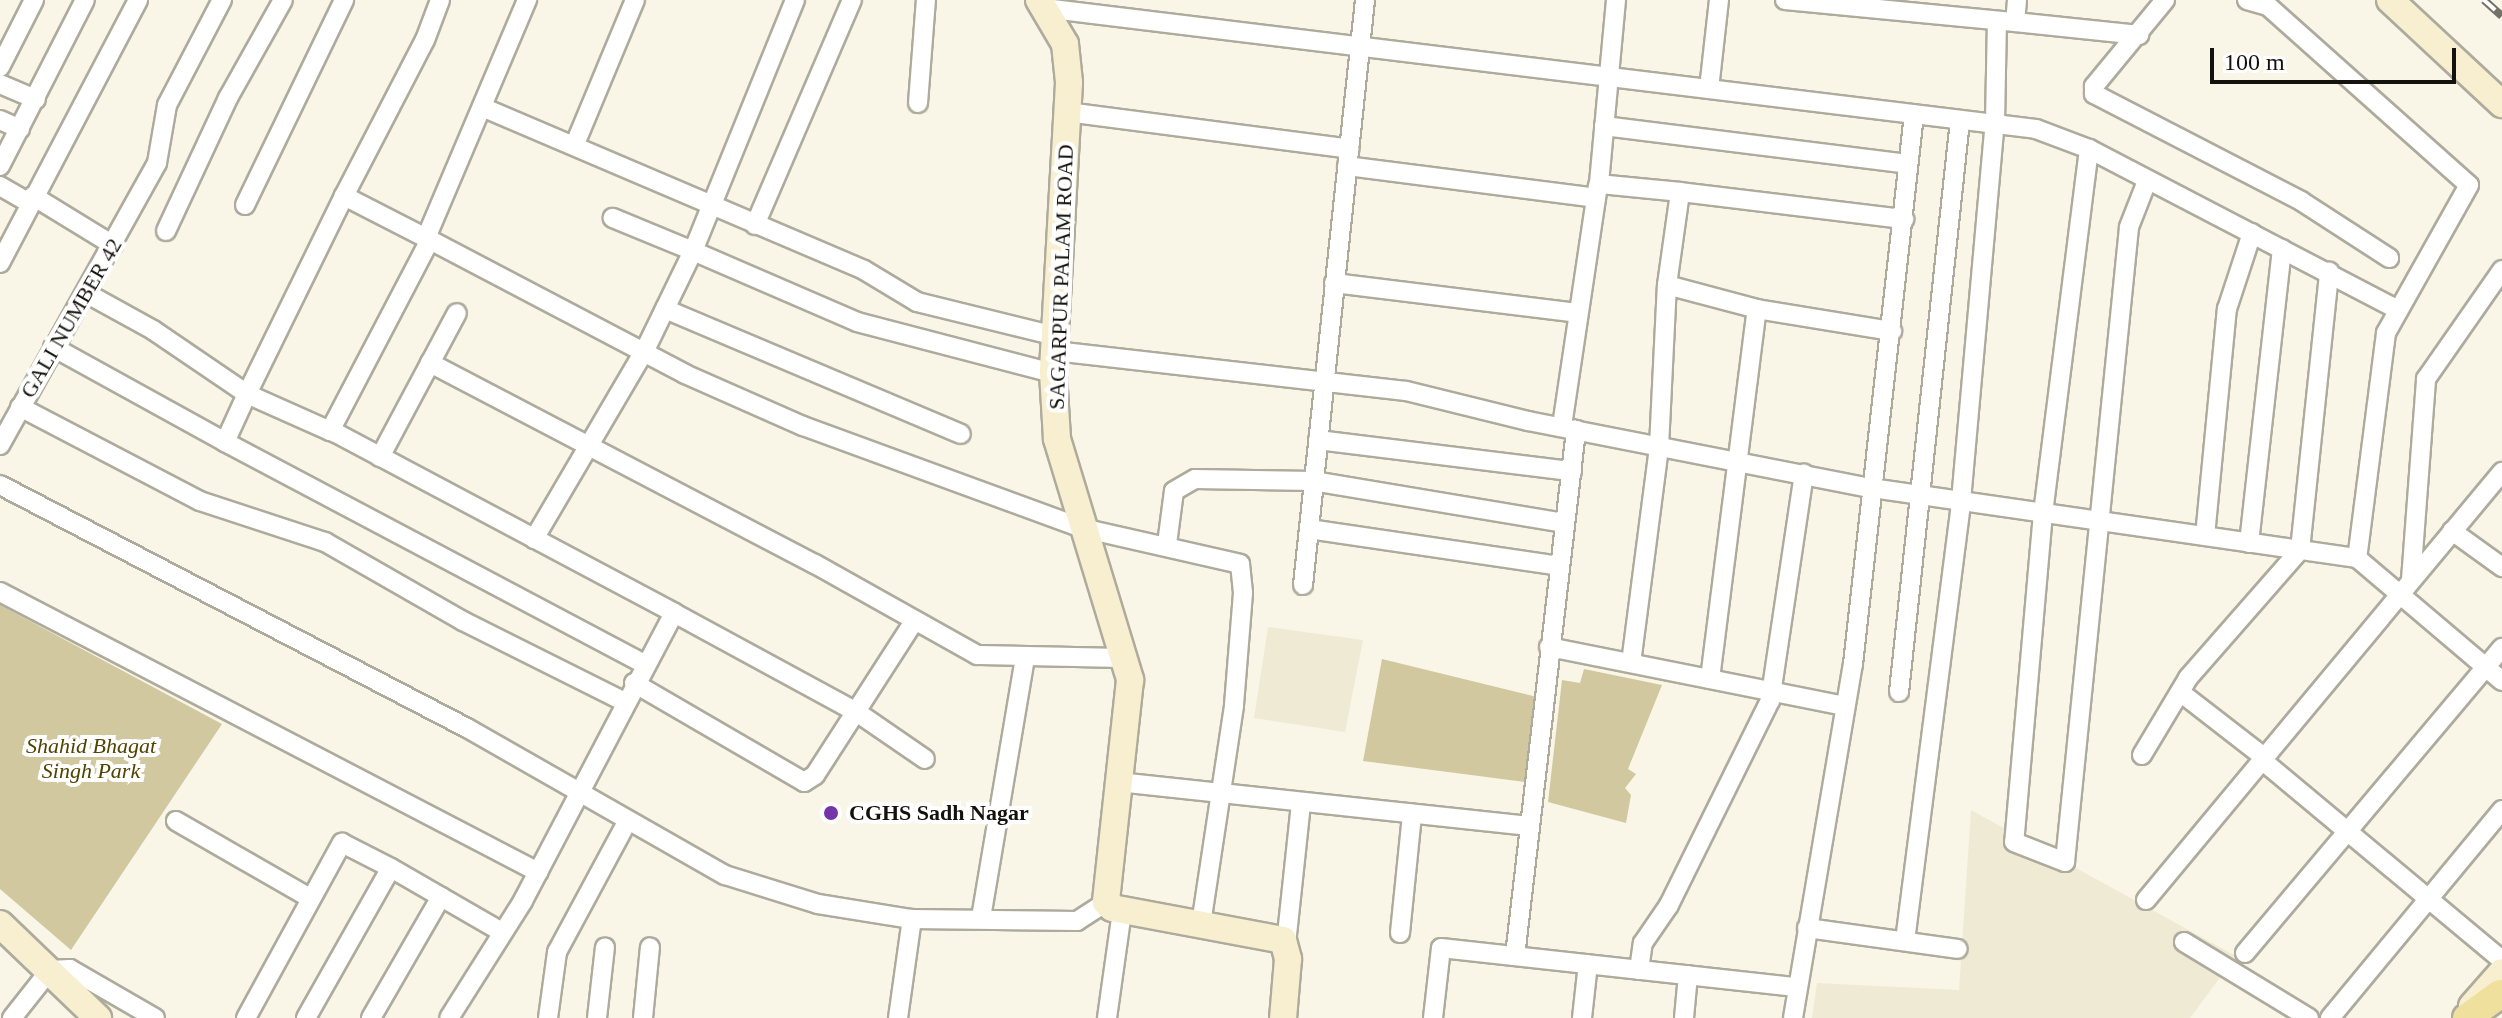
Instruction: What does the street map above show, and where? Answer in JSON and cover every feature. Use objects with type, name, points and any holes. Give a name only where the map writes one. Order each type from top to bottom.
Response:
[{"type":"main road","points":[[2464,1018],[2501,986]]},
{"type":"main road","points":[[2479,1018],[2501,986]]},
{"type":"street","points":[[0,67],[34,0]]},
{"type":"street","points":[[0,166],[85,0]]},
{"type":"street","points":[[0,263],[138,0]]},
{"type":"street","name":"GALI NUMBER 42","points":[[0,445],[163,151],[167,105],[222,0]]},
{"type":"street","points":[[166,231],[228,98],[283,0]]},
{"type":"street","points":[[245,205],[344,0]]},
{"type":"street","points":[[225,442],[440,0]]},
{"type":"street","points":[[330,431],[428,239],[527,0]]},
{"type":"street","points":[[575,144],[635,0]]},
{"type":"street","points":[[534,539],[665,309],[693,251],[795,0]]},
{"type":"street","points":[[755,225],[852,0]]},
{"type":"street","points":[[918,103],[926,0]]},
{"type":"street","points":[[1303,585],[1365,0]]},
{"type":"street","points":[[1515,956],[1572,471],[1569,428],[1577,313],[1598,191],[1616,0]]},
{"type":"street","points":[[1709,89],[1719,0]]},
{"type":"street","points":[[1785,0],[2139,35]]},
{"type":"street","points":[[1905,941],[1961,501],[2006,21],[2017,0]]},
{"type":"street","points":[[2165,0],[2094,86],[2098,98],[2301,201],[2389,258]]},
{"type":"street","points":[[2247,0],[2268,6],[2469,185],[2397,309],[2380,357],[2357,558]]},
{"type":"street","points":[[2390,0],[2502,104]]},
{"type":"street","points":[[1041,4],[1995,123],[2051,133],[2089,149],[2397,309]]},
{"type":"street","name":"SAGARPUR PALAM ROAD","points":[[1041,4],[1065,44],[1067,112],[1054,354],[1059,457],[1125,658],[1129,696],[1118,782],[1111,899]]},
{"type":"street","points":[[0,84],[36,99]]},
{"type":"street","points":[[482,107],[575,144],[864,270],[917,302],[1054,354]]},
{"type":"street","points":[[1067,112],[1348,158],[1598,191],[1680,192],[1904,219]]},
{"type":"street","points":[[1793,1018],[1845,706],[1892,331],[1914,114]]},
{"type":"street","points":[[0,120],[20,129]]},
{"type":"street","points":[[1899,692],[1960,120]]},
{"type":"street","points":[[1604,126],[1908,164]]},
{"type":"street","points":[[2089,149],[2043,513],[2014,842],[2065,862],[2129,227],[2147,181]]},
{"type":"street","points":[[0,186],[113,245]]},
{"type":"street","points":[[1631,663],[1659,447],[1667,285],[1680,192]]},
{"type":"street","points":[[344,196],[643,352],[803,426],[1082,528],[1225,557],[1242,570],[1237,676],[1201,925]]},
{"type":"street","points":[[613,218],[857,322],[1054,354],[1406,391],[1659,447],[1871,488],[2357,558],[2406,587],[2502,681]]},
{"type":"street","points":[[2205,536],[2227,309],[2252,233]]},
{"type":"street","points":[[2249,543],[2282,249]]},
{"type":"street","points":[[2406,587],[2426,379],[2502,270]]},
{"type":"street","points":[[2142,755],[2180,692],[2300,550],[2329,272]]},
{"type":"street","points":[[1334,283],[1577,313]]},
{"type":"street","points":[[1667,285],[1757,309],[1892,331]]},
{"type":"street","points":[[86,293],[153,330],[247,394],[330,431],[674,613],[858,713],[925,759]]},
{"type":"street","points":[[665,309],[961,434]]},
{"type":"street","points":[[1710,679],[1741,462],[1757,309]]},
{"type":"street","points":[[380,457],[457,313]]},
{"type":"street","points":[[53,347],[225,442],[644,664]]},
{"type":"street","points":[[430,363],[977,655],[1025,659],[1125,658]]},
{"type":"street","points":[[20,407],[200,501],[325,542],[463,621],[625,702]]},
{"type":"street","points":[[1318,440],[1572,471]]},
{"type":"street","points":[[2146,900],[2502,472]]},
{"type":"street","points":[[1639,970],[1643,943],[1669,905],[1771,692],[1804,474]]},
{"type":"street","points":[[1167,544],[1170,500],[1185,482],[1313,481],[1564,523]]},
{"type":"street","points":[[0,485],[467,728],[627,822],[725,875],[818,904],[912,919],[1077,921],[1111,899],[1201,925],[1273,935],[1286,944]]},
{"type":"street","points":[[1309,529],[1559,566]]},
{"type":"street","points":[[2452,531],[2502,567]]},
{"type":"street","points":[[0,592],[538,872]]},
{"type":"street","points":[[449,1018],[538,872],[634,683],[674,613]]},
{"type":"street","points":[[634,683],[798,781],[815,775],[858,713],[915,620]]},
{"type":"street","points":[[1549,647],[1845,706]]},
{"type":"street","points":[[2245,953],[2350,833],[2502,648]]},
{"type":"street","points":[[981,918],[1025,659]]},
{"type":"street","points":[[2180,692],[2502,960]]},
{"type":"street","points":[[1118,782],[1530,826]]},
{"type":"street","points":[[1283,1018],[1286,944],[1301,803]]},
{"type":"street","points":[[2330,1018],[2502,810]]},
{"type":"street","points":[[1400,933],[1412,814]]},
{"type":"street","points":[[176,821],[310,898]]},
{"type":"street","points":[[548,1018],[557,952],[627,822]]},
{"type":"street","points":[[246,1018],[342,843],[502,932]]},
{"type":"street","points":[[306,1018],[391,868]]},
{"type":"street","points":[[371,1018],[441,897]]},
{"type":"street","points":[[1107,1018],[1111,899]]},
{"type":"street","points":[[898,1018],[912,919]]},
{"type":"street","points":[[0,924],[50,970],[93,1016]]},
{"type":"street","points":[[1807,928],[1958,949]]},
{"type":"street","points":[[2184,942],[2309,1018]]},
{"type":"street","points":[[597,1018],[605,947]]},
{"type":"street","points":[[643,1018],[650,947]]},
{"type":"street","points":[[1433,1018],[1441,948],[1796,987]]},
{"type":"street","points":[[1582,1018],[1588,964]]},
{"type":"street","points":[[12,1018],[50,970]]},
{"type":"street","points":[[50,970],[82,974],[155,1018]]},
{"type":"street","points":[[1684,1018],[1688,975]]},
{"type":"shaded area","points":[[1268,627],[1363,640],[1345,732],[1254,718]]},
{"type":"shaded area","points":[[1971,810],[2236,956],[2190,1018],[1812,1018],[1817,983],[1959,990]]},
{"type":"green space","name":"Shahid Bhagat Singh Park","points":[[0,605],[222,724],[71,950],[0,889]]},
{"type":"green space","points":[[1382,659],[1537,697],[1525,782],[1363,761]]},
{"type":"green space","points":[[1584,669],[1662,685],[1628,769],[1636,774],[1625,788],[1631,795],[1626,823],[1548,802],[1562,680],[1580,683]]},
{"type":"railway","points":[[2484,0],[2502,16]]},
{"type":"place","name":"CGHS Sadh Nagar","points":[[831,813]]}]
